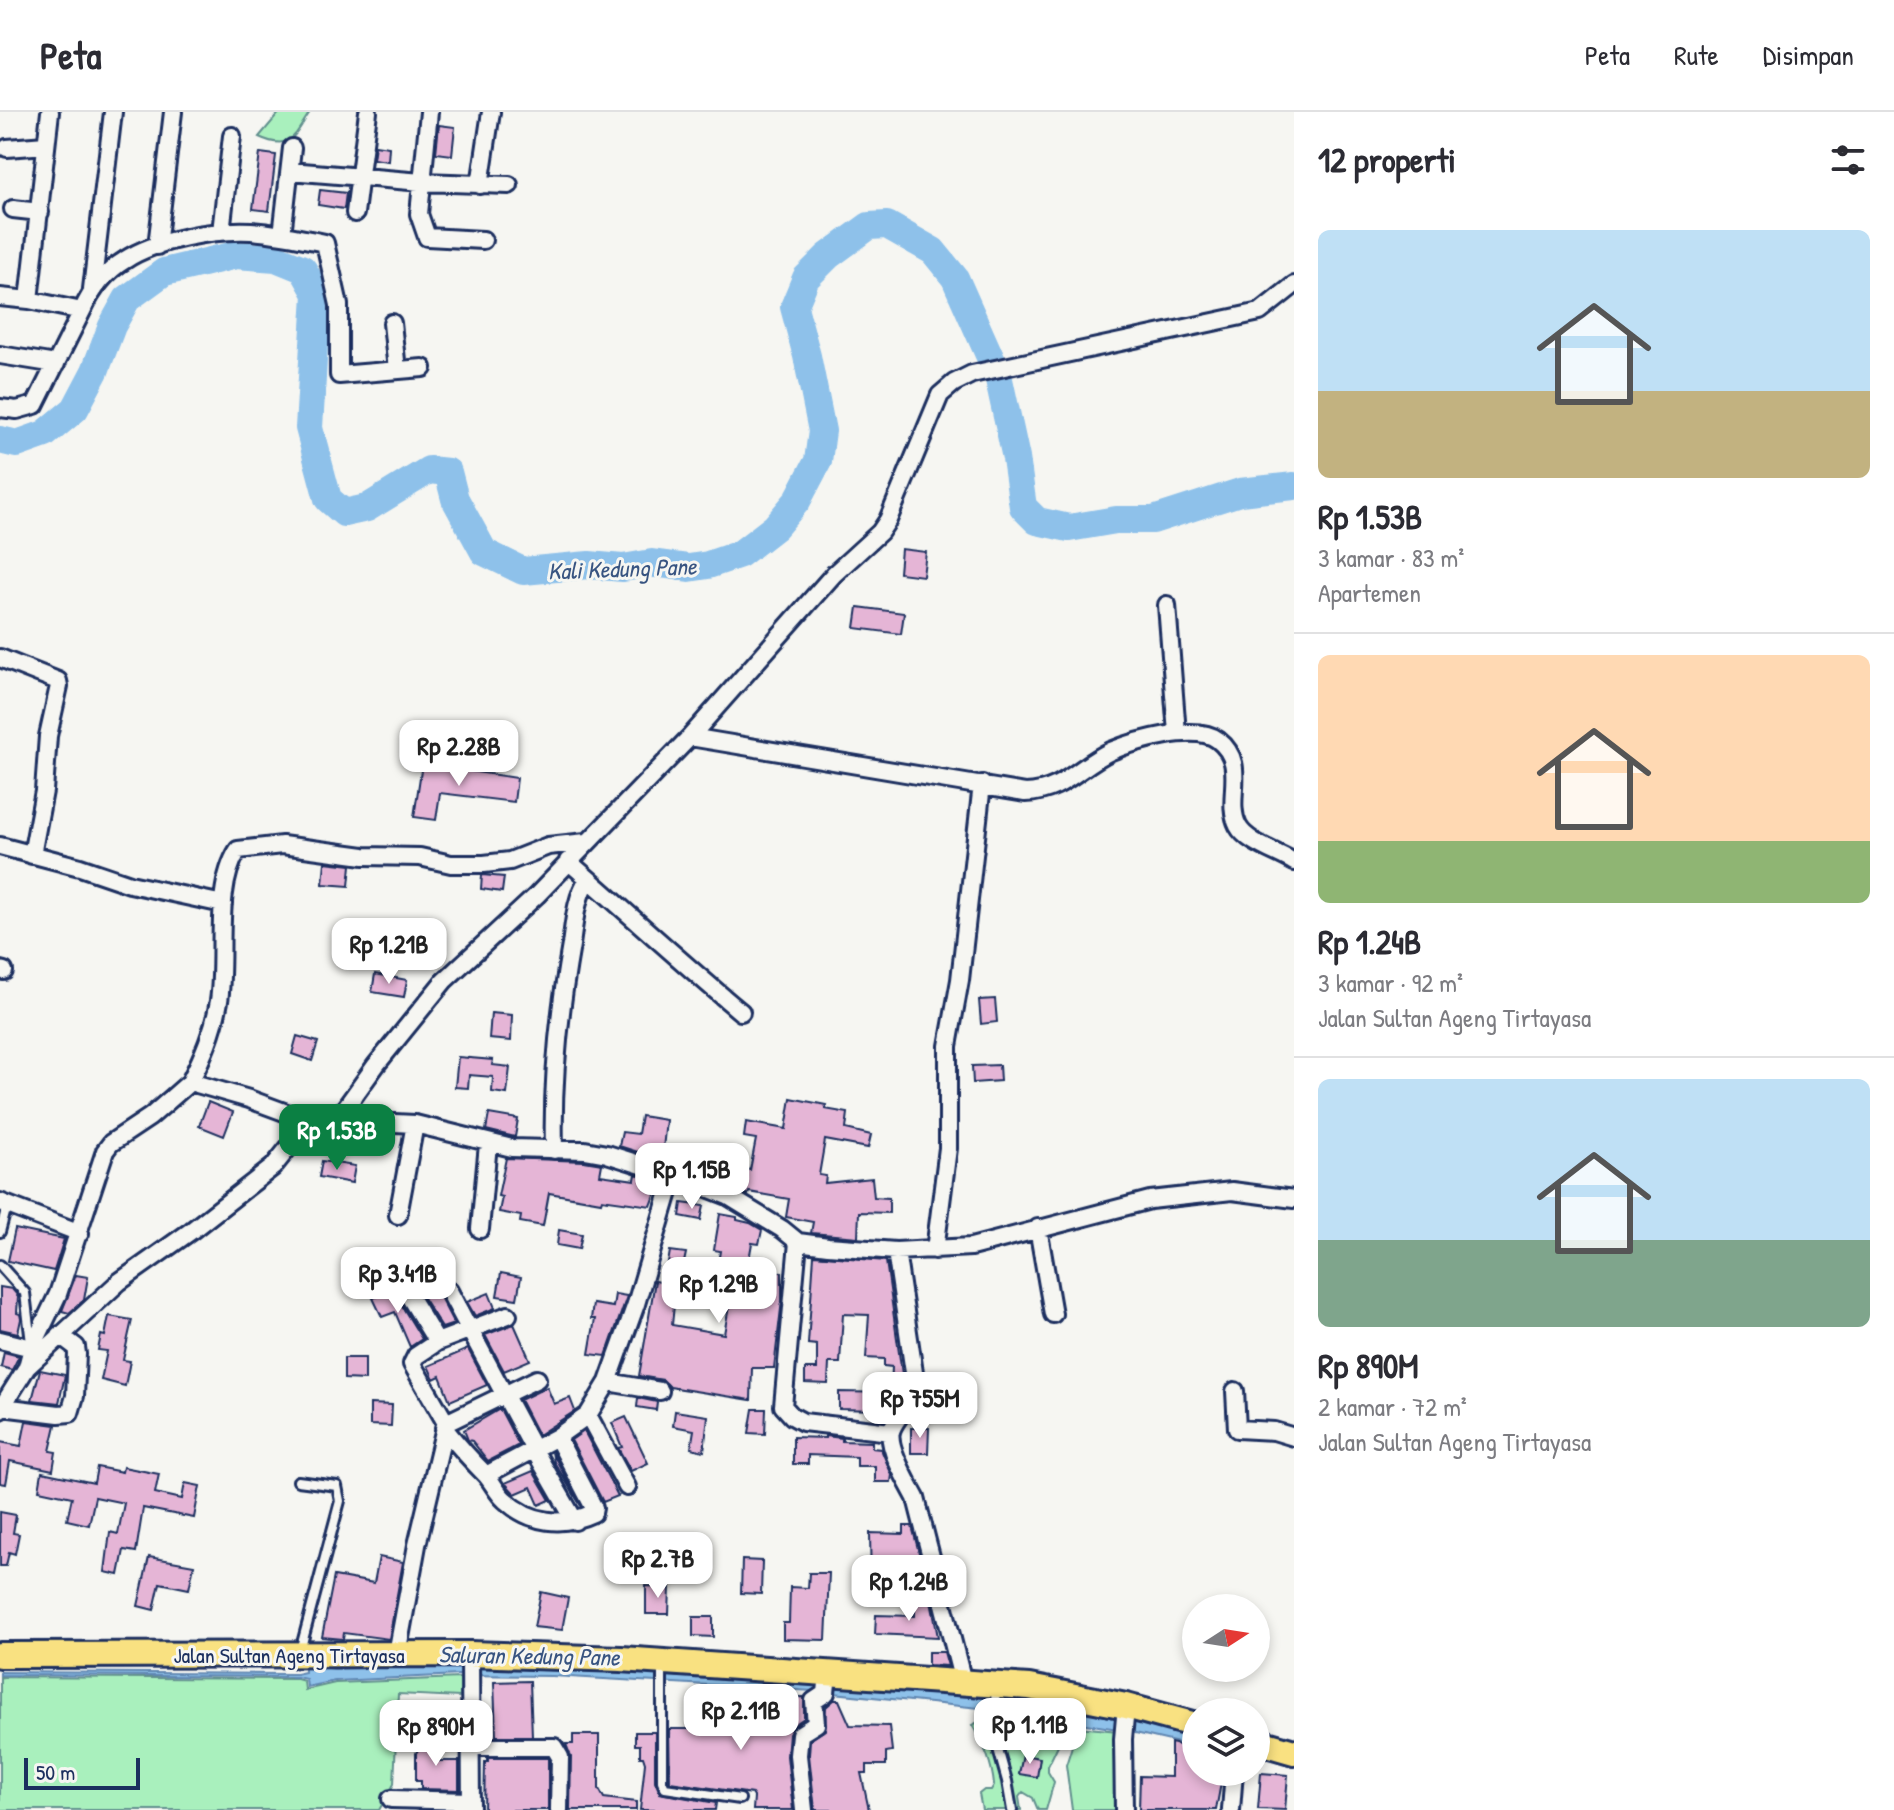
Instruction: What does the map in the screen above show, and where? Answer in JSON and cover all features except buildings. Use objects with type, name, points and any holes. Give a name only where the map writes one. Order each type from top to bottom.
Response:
[{"type":"main road","name":"Jalan Sultan Ageng Tirtayasa","points":[[0,1655],[397,1654],[470,1665],[621,1659],[662,1672],[827,1682],[963,1682],[996,1690],[1029,1687],[1126,1712],[1182,1722]]},
{"type":"main road","points":[[1270,1745],[1294,1752]]},
{"type":"street","points":[[29,300],[50,112]]},
{"type":"street","points":[[0,408],[17,410],[35,405],[92,289],[113,112]]},
{"type":"street","points":[[157,246],[173,112]]},
{"type":"street","points":[[352,112],[368,116],[355,213]]},
{"type":"street","points":[[429,112],[419,214],[427,237],[483,240]]},
{"type":"street","points":[[480,185],[491,112]]},
{"type":"street","points":[[221,232],[232,136]]},
{"type":"street","points":[[7,148],[46,145]]},
{"type":"street","points":[[282,235],[292,148]]},
{"type":"street","points":[[290,171],[422,182],[509,185]]},
{"type":"street","points":[[13,209],[40,212]]},
{"type":"street","points":[[92,289],[125,260],[157,246],[221,232],[250,231],[325,243],[343,242]]},
{"type":"street","points":[[325,243],[339,305],[339,375],[423,368]]},
{"type":"street","points":[[60,1335],[76,1347],[77,1354],[75,1396],[70,1413],[59,1414],[3,1402],[27,1367],[43,1355],[60,1335],[119,1282],[273,1167],[321,1124],[376,1065],[444,981],[537,895],[690,737],[834,574],[885,526],[940,395],[954,383],[972,374],[1005,366],[1260,312],[1294,285]]},
{"type":"street","points":[[0,297],[82,311]]},
{"type":"street","points":[[392,323],[397,370]]},
{"type":"street","points":[[0,355],[56,364]]},
{"type":"street","points":[[1167,605],[1177,733]]},
{"type":"street","points":[[0,658],[58,681],[59,686],[50,726],[44,791],[32,855]]},
{"type":"street","points":[[690,737],[1011,791],[1042,793],[1058,787],[1111,751],[1177,733],[1208,735],[1224,746],[1232,758],[1237,780],[1235,813],[1238,827],[1248,837],[1294,862]]},
{"type":"street","points":[[935,1250],[948,1148],[948,1046],[960,980],[982,784]]},
{"type":"street","points":[[27,1367],[32,1348],[58,1294],[80,1233],[94,1180],[111,1143],[150,1117],[190,1082],[210,1040],[219,1001],[223,904],[236,852],[282,845],[364,856],[420,857],[451,864],[484,864],[510,861],[548,846],[576,852]]},
{"type":"street","points":[[0,846],[130,884],[223,904]]},
{"type":"street","points":[[576,852],[588,879],[741,1012]]},
{"type":"street","points":[[554,1150],[554,1066],[562,996],[576,916],[588,879]]},
{"type":"street","points":[[190,1082],[321,1124],[415,1124],[512,1148],[585,1150],[607,1154],[728,1196],[798,1242],[896,1251],[971,1247],[1150,1200],[1232,1191],[1294,1199]]},
{"type":"street","points":[[398,1215],[415,1124]]},
{"type":"street","points":[[480,1229],[488,1144]]},
{"type":"street","points":[[486,1475],[557,1437],[588,1415],[608,1382],[636,1304],[674,1175]]},
{"type":"street","points":[[4,1204],[80,1233]]},
{"type":"street","points":[[1038,1228],[1053,1314]]},
{"type":"street","points":[[798,1242],[783,1406],[803,1422],[891,1432]]},
{"type":"street","points":[[896,1251],[916,1386],[911,1401],[891,1432],[900,1466],[916,1498],[963,1682]]},
{"type":"street","points":[[395,1273],[437,1342]]},
{"type":"street","points":[[449,1291],[575,1521]]},
{"type":"street","points":[[508,1315],[437,1342],[416,1356],[412,1364],[445,1425],[503,1499],[523,1514],[548,1521],[575,1521],[593,1513],[594,1508],[557,1437]]},
{"type":"street","points":[[0,1340],[32,1348]]},
{"type":"street","points":[[445,1425],[537,1379]]},
{"type":"street","points":[[608,1382],[660,1391]]},
{"type":"street","points":[[1235,1391],[1237,1429],[1274,1431],[1294,1437]]},
{"type":"street","points":[[588,1415],[627,1487]]},
{"type":"street","points":[[397,1654],[417,1545],[445,1425]]},
{"type":"street","points":[[391,1799],[471,1805],[470,1665]]},
{"type":"street","points":[[804,1810],[798,1755],[800,1734],[816,1724],[814,1701],[827,1682]]},
{"type":"street","points":[[1124,1810],[1123,1739],[1126,1712]]},
{"type":"street","points":[[470,1747],[554,1747],[560,1757],[559,1810]]},
{"type":"street","points":[[1231,1810],[1233,1786]]},
{"type":"lane","points":[[0,1232],[4,1204]]},
{"type":"lane","points":[[0,1265],[25,1293],[32,1348]]},
{"type":"lane","points":[[298,1481],[337,1486],[340,1501],[299,1655]]},
{"type":"lane","points":[[662,1672],[662,1781],[665,1788],[740,1799]]},
{"type":"lane","points":[[996,1690],[993,1731],[1012,1810]]},
{"type":"green space","points":[[280,112],[310,112],[296,134],[286,141],[279,143],[259,137]]},
{"type":"green space","points":[[0,1677],[297,1679],[304,1681],[305,1690],[335,1683],[460,1678],[460,1697],[398,1694],[394,1784],[379,1810],[0,1810]]},
{"type":"green space","points":[[987,1718],[1067,1726],[1048,1766],[1054,1782],[1046,1810],[1038,1810],[1033,1798],[1023,1792],[1019,1797],[1021,1810],[982,1810],[979,1794],[991,1790],[994,1785],[987,1754],[972,1725]]},
{"type":"green space","points":[[1078,1727],[1118,1731],[1120,1810],[1072,1810],[1066,1765]]},
{"type":"water","points":[[305,1664],[334,1669],[459,1664],[815,1679],[990,1698],[1120,1717],[1182,1732],[1182,1744],[1118,1729],[989,1709],[814,1691],[552,1676],[460,1675],[335,1681],[307,1687],[306,1679],[297,1677],[0,1675],[0,1672],[305,1672]]},
{"type":"waterway","name":"Kali Kedung Pane","points":[[0,440],[17,444],[45,434],[75,409],[127,299],[164,272],[236,255],[276,258],[303,269],[317,294],[309,428],[328,499],[344,513],[367,508],[429,470],[448,472],[455,499],[484,552],[523,571],[589,565],[623,568],[652,563],[689,568],[708,565],[740,554],[775,527],[797,501],[818,461],[822,431],[794,307],[806,278],[828,256],[869,226],[887,225],[933,251],[955,278],[998,375],[1023,507],[1037,521],[1069,528],[1116,520],[1153,520],[1240,492],[1294,486]]},
{"type":"water label","name":"Saluran Kedung Pane","points":[[529,1655]]}]
